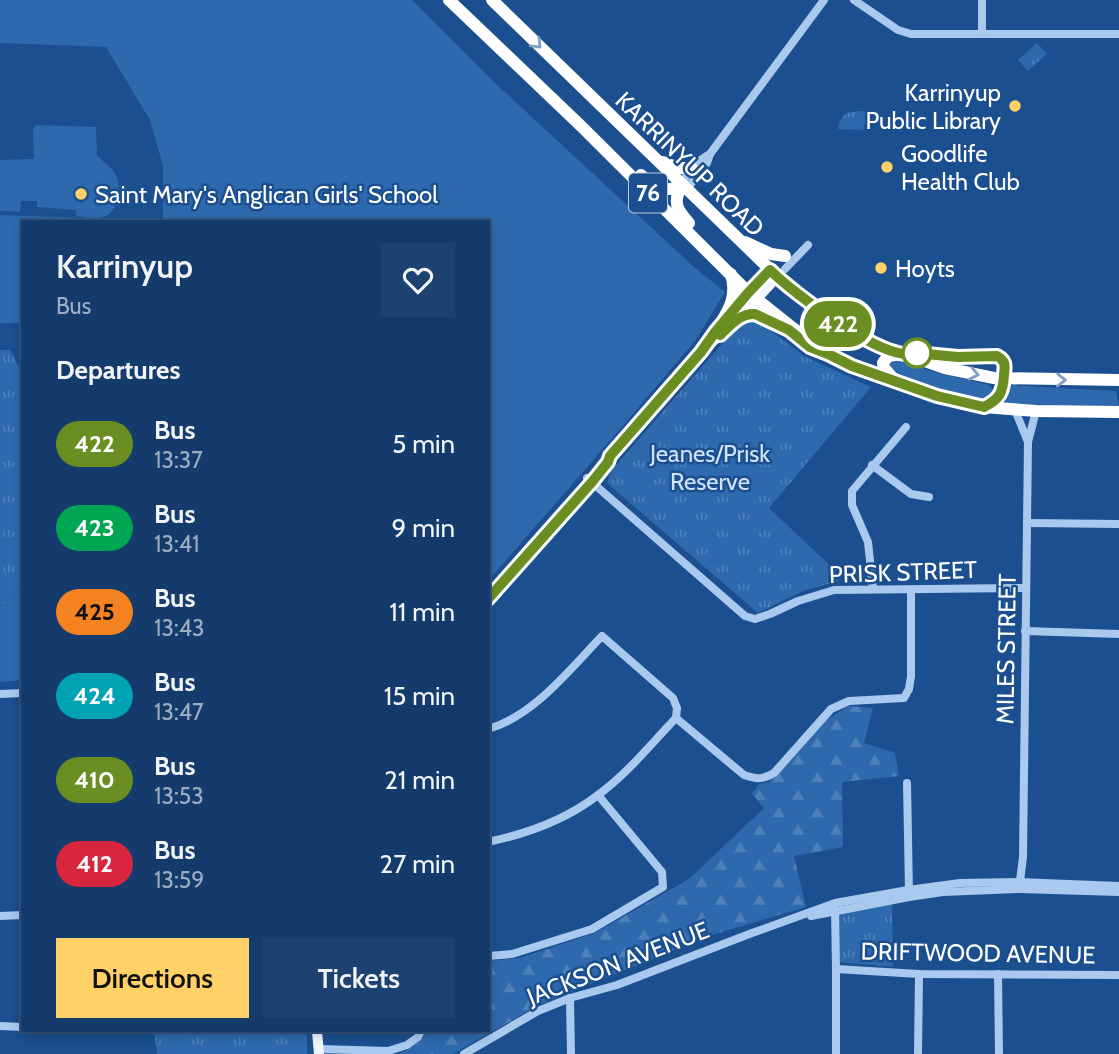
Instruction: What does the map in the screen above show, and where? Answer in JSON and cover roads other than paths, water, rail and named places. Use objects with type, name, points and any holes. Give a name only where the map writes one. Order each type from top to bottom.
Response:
[{"type":"highway","name":"KARRINYUP ROAD","points":[[449,0],[581,126],[752,296],[828,354],[852,366],[937,396],[984,407],[1119,412]]},
{"type":"highway","name":"KARRINYUP ROAD","points":[[492,0],[738,239],[779,268],[837,323],[873,343],[945,368],[994,378],[1119,380]]},
{"type":"highway","points":[[581,126],[660,190],[682,186]]},
{"type":"highway","points":[[660,162],[692,168]]},
{"type":"highway","points":[[682,186],[676,199],[680,213],[709,244],[715,259]]},
{"type":"highway","points":[[738,239],[771,254],[779,268]]},
{"type":"highway","points":[[716,331],[735,296],[731,274]]},
{"type":"highway","points":[[739,318],[750,313],[755,314],[789,330],[810,347],[828,354]]},
{"type":"highway","points":[[896,382],[884,368],[884,360],[892,355],[908,355]]},
{"type":"highway","points":[[984,407],[999,396],[1004,378]]},
{"type":"main road","points":[[490,597],[603,460],[610,456],[701,352],[716,331],[779,268]]},
{"type":"main road","points":[[701,352],[739,318],[752,296]]},
{"type":"main road","points":[[490,588],[589,480]]},
{"type":"main road","points":[[317,1032],[319,1051]]},
{"type":"street","points":[[710,154],[700,159],[692,168],[683,179],[682,186],[690,185],[707,163],[710,154],[824,0]]},
{"type":"street","points":[[854,0],[906,33],[918,35],[1119,34]]},
{"type":"street","points":[[982,0],[982,33]]},
{"type":"street","points":[[779,268],[808,245]]},
{"type":"street","name":"MILES STREET","points":[[1015,410],[1028,442]]},
{"type":"street","name":"MILES STREET","points":[[1023,886],[1028,442],[1036,411]]},
{"type":"street","points":[[873,589],[868,542],[852,505],[852,491],[906,427]]},
{"type":"street","points":[[872,465],[911,494],[929,497]]},
{"type":"street","name":"PRISK STREET","points":[[589,480],[745,616],[755,619],[834,590],[1026,588]]},
{"type":"street","points":[[1027,523],[1119,524]]},
{"type":"street","points":[[676,719],[744,775],[758,779],[774,773],[831,709],[849,701],[904,698],[911,676],[911,590]]},
{"type":"street","points":[[1026,631],[1119,634]]},
{"type":"street","points":[[490,728],[529,709],[602,636],[673,698],[677,708],[676,719],[598,795],[564,816],[509,838],[490,842]]},
{"type":"street","points":[[0,694],[21,693]]},
{"type":"street","points":[[907,783],[909,893]]},
{"type":"street","points":[[490,956],[512,954],[593,929],[663,887],[662,872],[598,795]]},
{"type":"street","name":"JACKSON AVENUE","points":[[464,1054],[538,1011],[570,998],[617,985],[791,919],[835,907],[942,884],[1119,886]]},
{"type":"street","name":"JACKSON AVENUE","points":[[1023,886],[1119,892]]},
{"type":"street","points":[[835,907],[836,1054]]},
{"type":"street","points":[[0,916],[21,915]]},
{"type":"street","name":"DRIFTWOOD AVENUE","points":[[836,969],[919,974],[1119,975]]},
{"type":"street","points":[[918,1054],[919,974]]},
{"type":"street","points":[[998,975],[999,1054]]},
{"type":"street","points":[[570,998],[571,1054]]},
{"type":"street","points":[[0,1026],[21,1027]]},
{"type":"street","points":[[319,1051],[388,1051],[407,1045],[420,1032]]},
{"type":"place","name":"Karrinyup Public Library","points":[[1015,106]]},
{"type":"place","name":"Goodlife Health Club","points":[[887,167]]},
{"type":"place","name":"Saint Mary's Anglican Girls' School","points":[[81,194]]},
{"type":"place","name":"Hoyts","points":[[881,268]]},
{"type":"park label","name":"Jeanes/Prisk Reserve","points":[[710,467]]}]
